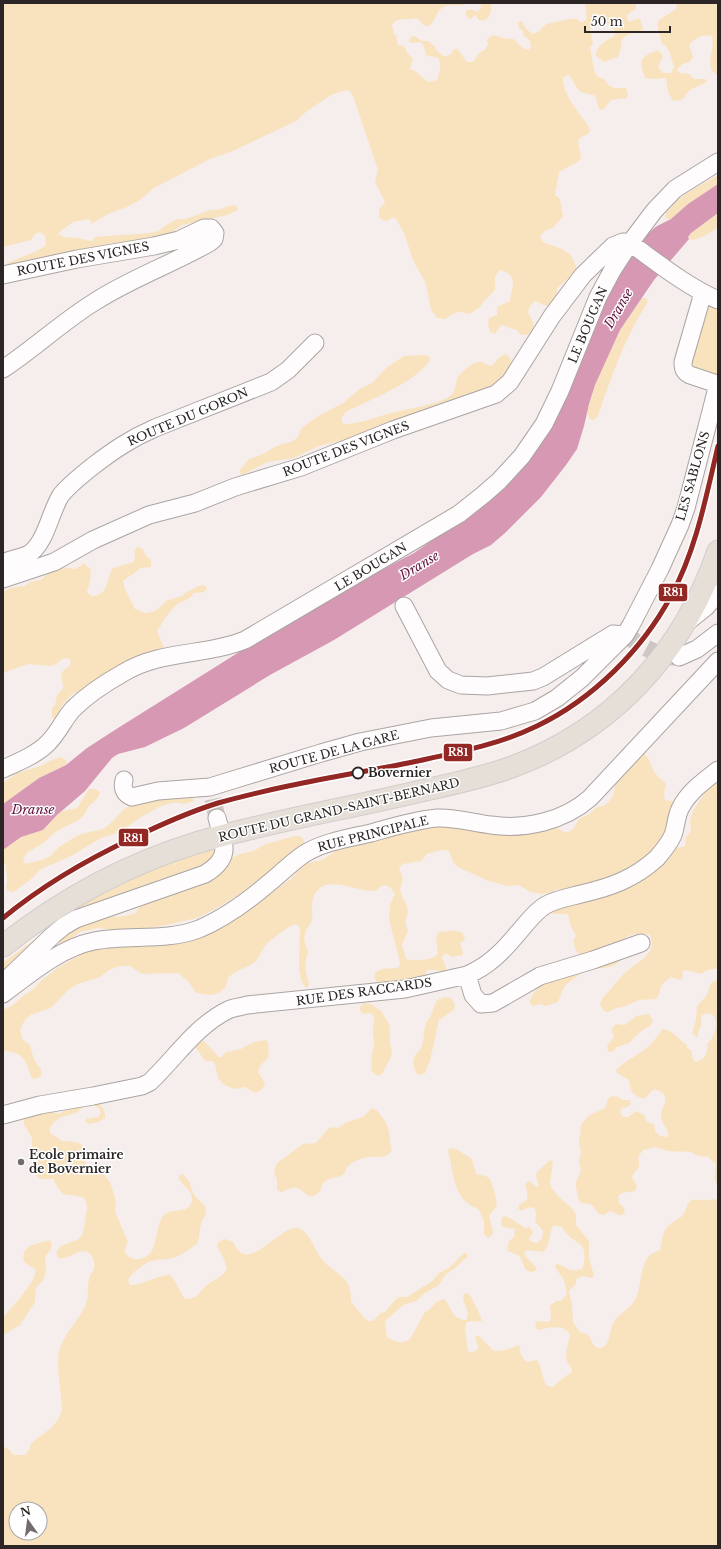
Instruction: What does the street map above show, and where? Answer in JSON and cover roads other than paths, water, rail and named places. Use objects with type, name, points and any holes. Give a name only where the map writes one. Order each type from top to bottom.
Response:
[{"type":"main road","name":"ROUTE DU GRAND-SAINT-BERNARD","points":[[3,946],[49,912],[86,890],[127,869],[178,849],[248,829],[450,785],[498,772],[534,757],[580,733],[614,708],[631,693],[656,666],[686,624],[705,586],[718,550]]},
{"type":"street","name":"LE BOUGAN","points":[[3,769],[25,758],[47,744],[74,708],[122,673],[138,664],[155,659],[216,649],[245,640],[446,522],[483,496],[519,459],[544,424],[560,391],[598,297],[613,269],[633,245],[654,211],[675,189],[718,162]]},
{"type":"street","name":"ROUTE DES VIGNES","points":[[3,275],[77,259],[172,242],[207,227],[211,228],[215,233],[214,239],[209,243],[136,278],[94,302],[59,326],[3,369]]},
{"type":"street","name":"ROUTE DES VIGNES","points":[[3,579],[54,562],[92,540],[150,515],[194,503],[235,487],[301,467],[393,430],[496,394],[510,382],[552,316],[583,275],[613,246],[623,242],[633,245]]},
{"type":"street","points":[[633,245],[668,271],[711,296]]},
{"type":"street","name":"LES SABLONS","points":[[625,635],[660,569],[680,525],[686,508],[716,392],[714,382],[687,374],[683,367],[683,362],[711,296]]},
{"type":"street","name":"ROUTE DU GORON","points":[[3,563],[27,555],[35,549],[41,539],[51,513],[61,496],[73,482],[113,450],[133,438],[155,428],[270,382],[282,374],[315,343]]},
{"type":"street","points":[[686,624],[706,607],[718,593]]},
{"type":"street","points":[[404,606],[438,671],[448,680],[461,685],[487,686],[533,681],[543,677],[613,634],[625,635]]},
{"type":"street","points":[[679,657],[697,649],[718,633]]},
{"type":"street","name":"ROUTE DE LA GARE","points":[[124,780],[124,792],[132,796],[158,791],[211,793],[322,752],[360,742],[431,728],[501,721],[530,713],[557,698],[578,682],[625,635]]},
{"type":"street","name":"RUE PRINCIPALE","points":[[3,994],[55,957],[81,944],[106,939],[172,936],[192,931],[214,922],[252,897],[303,855],[322,846],[397,826],[437,818],[513,827],[542,822],[563,816],[590,798],[718,661]]},
{"type":"street","name":"RUE DES RACCARDS","points":[[3,1115],[40,1105],[142,1086],[150,1082],[194,1034],[211,1020],[230,1009],[247,1005],[272,1004],[405,988],[468,975],[480,969],[495,958],[533,915],[546,905],[558,900],[620,883],[640,872],[650,864],[666,848],[673,835],[680,809],[685,800],[718,770]]},
{"type":"street","points":[[3,983],[64,926],[76,919],[205,874],[213,869],[221,860],[224,847]]},
{"type":"street","points":[[468,975],[473,995],[481,1004],[493,1003],[540,976],[593,960],[641,943]]},
{"type":"water","name":"Dranse","points":[[718,184],[718,213],[691,233],[688,237],[689,239],[654,280],[620,330],[595,385],[577,449],[541,497],[505,533],[491,545],[473,554],[334,640],[270,675],[184,728],[145,747],[118,754],[112,758],[85,791],[57,815],[43,830],[21,837],[3,850],[3,804],[39,778],[66,765],[87,748],[276,629],[341,591],[414,553],[460,521],[499,488],[612,283],[647,234],[657,226],[671,219],[688,204]]},
{"type":"tunnel","points":[[625,635],[655,652],[662,655],[676,657]]},
{"type":"tunnel","points":[[213,799],[217,818]]},
{"type":"place","name":"Bovernier","points":[[358,773]]},
{"type":"place","name":"Ecole primaire de Bovernier","points":[[21,1162]]}]
